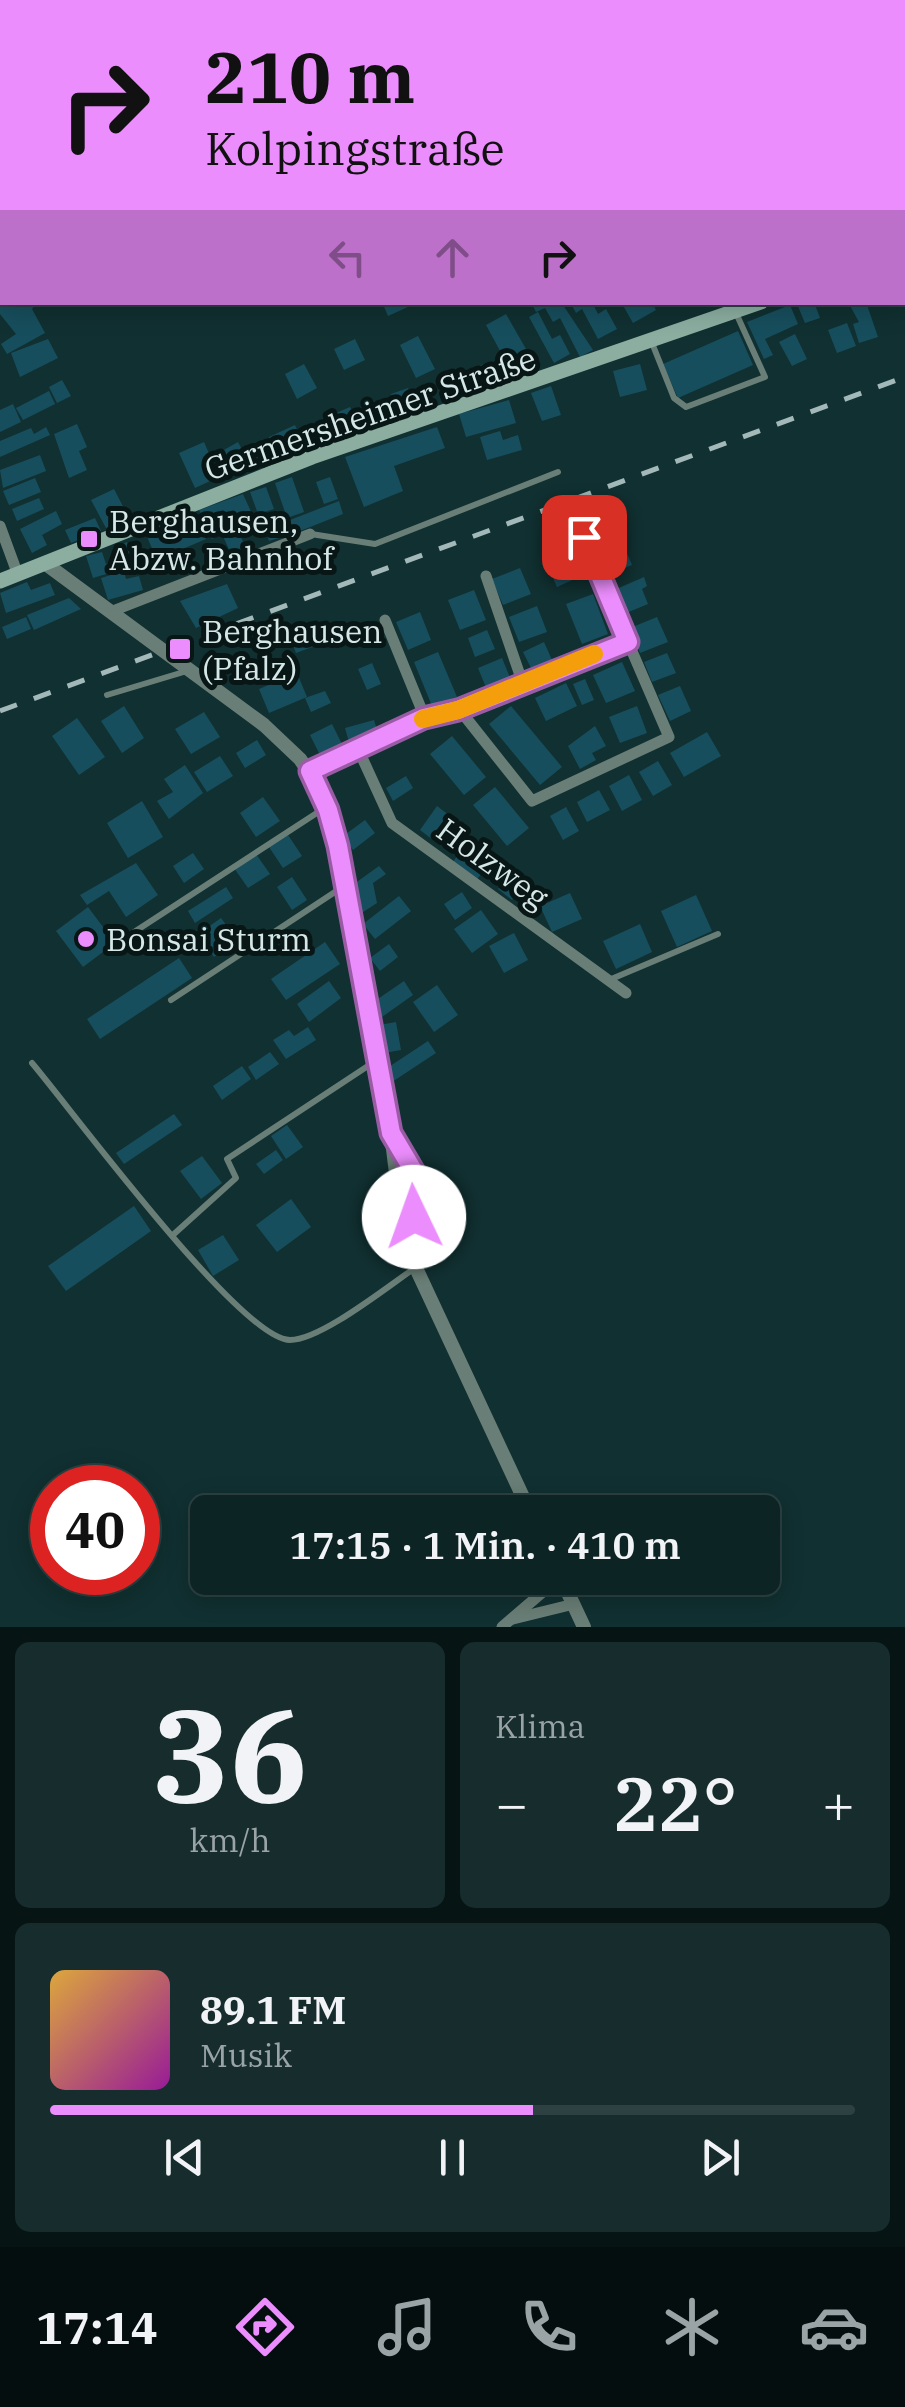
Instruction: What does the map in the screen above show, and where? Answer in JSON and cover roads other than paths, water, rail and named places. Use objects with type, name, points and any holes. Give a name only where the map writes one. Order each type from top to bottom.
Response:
[{"type":"main road","name":"Germersheimer Straße","points":[[0,581],[312,458],[752,305]]},
{"type":"street","points":[[0,526],[18,575]]},
{"type":"street","points":[[110,612],[310,534]]},
{"type":"street","points":[[458,710],[532,800],[670,737],[584,537]]},
{"type":"street","points":[[46,564],[264,726],[310,771],[326,806],[346,885],[375,1062],[391,1133],[402,1222],[416,1268],[450,1349],[522,1495]]},
{"type":"street","points":[[486,576],[522,681]]},
{"type":"street","points":[[385,620],[424,718]]},
{"type":"street","points":[[310,771],[424,718],[458,710],[522,681],[628,642]]},
{"type":"street","name":"Holzweg","points":[[358,751],[392,823],[626,994]]},
{"type":"street","points":[[502,1627],[540,1595]]},
{"type":"street","points":[[569,1595],[584,1627]]},
{"type":"street","points":[[513,1618],[574,1604]]},
{"type":"lane","points":[[652,343],[674,398],[682,405],[744,386],[765,374],[736,312]]},
{"type":"lane","points":[[310,534],[374,544],[558,472]]},
{"type":"lane","points":[[107,695],[187,671]]},
{"type":"lane","points":[[128,936],[326,806]]},
{"type":"lane","points":[[172,1000],[346,885]]},
{"type":"lane","points":[[608,981],[718,934]]},
{"type":"lane","points":[[174,1234],[236,1178],[227,1159],[375,1062]]},
{"type":"lane","points":[[32,1063],[231,1303],[278,1339],[295,1340],[320,1329],[416,1268]]},
{"type":"railway","points":[[0,711],[905,377]]},
{"type":"place","name":"Berghausen, Abzw. Bahnhof","points":[[89,539]]},
{"type":"place","name":"Berghausen (Pfalz)","points":[[180,649]]},
{"type":"place","name":"Bonsai Sturm","points":[[86,939]]}]
